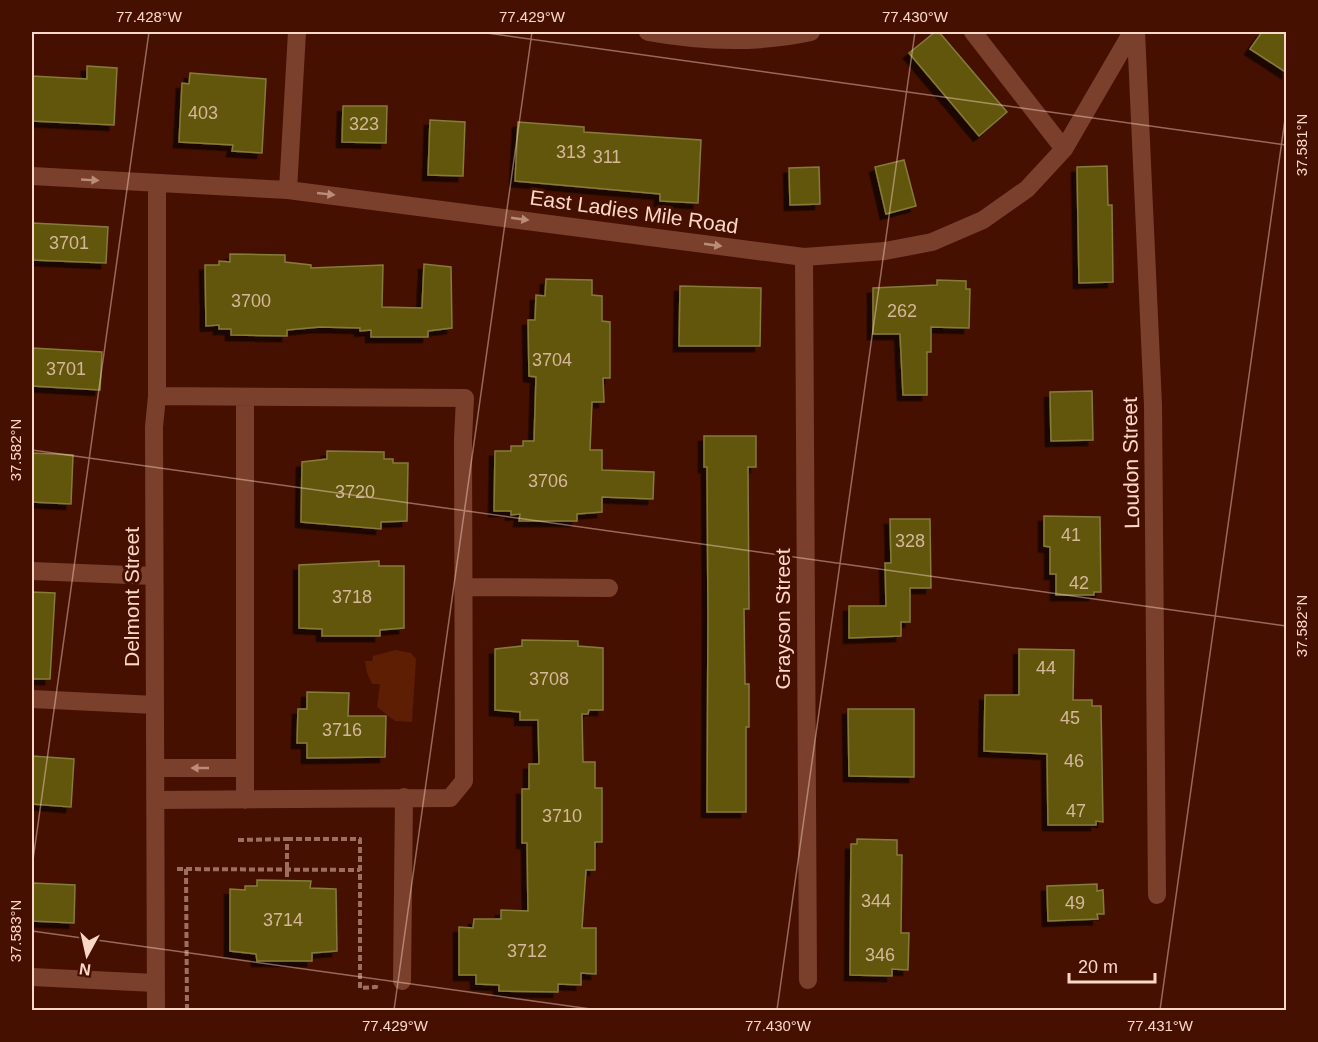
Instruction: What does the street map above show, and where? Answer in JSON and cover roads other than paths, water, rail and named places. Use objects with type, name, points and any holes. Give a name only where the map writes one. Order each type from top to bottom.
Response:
[{"type":"street","points":[[288,190],[297,32]]},
{"type":"street","points":[[648,32],[723,42],[785,37],[811,32]]},
{"type":"street","points":[[973,32],[1064,149]]},
{"type":"street","name":"East Ladies Mile Road","points":[[32,176],[288,190],[804,257],[885,251],[932,242],[983,219],[1027,189],[1064,149],[1134,32]]},
{"type":"street","name":"Loudon Street","points":[[1134,32],[1153,405],[1157,895]]},
{"type":"street","name":"Delmont Street","points":[[156,1011],[154,427],[157,396],[158,183]]},
{"type":"street","name":"Grayson Street","points":[[804,257],[808,980]]},
{"type":"street","points":[[155,800],[450,798],[464,781],[463,439],[465,398],[157,396]]},
{"type":"street","points":[[245,397],[245,800]]},
{"type":"street","points":[[32,571],[154,576]]},
{"type":"street","points":[[464,587],[609,588]]},
{"type":"street","points":[[32,699],[155,705]]},
{"type":"street","points":[[155,768],[245,768]]},
{"type":"street","points":[[402,981],[404,797]]},
{"type":"street","points":[[32,977],[155,983]]}]
